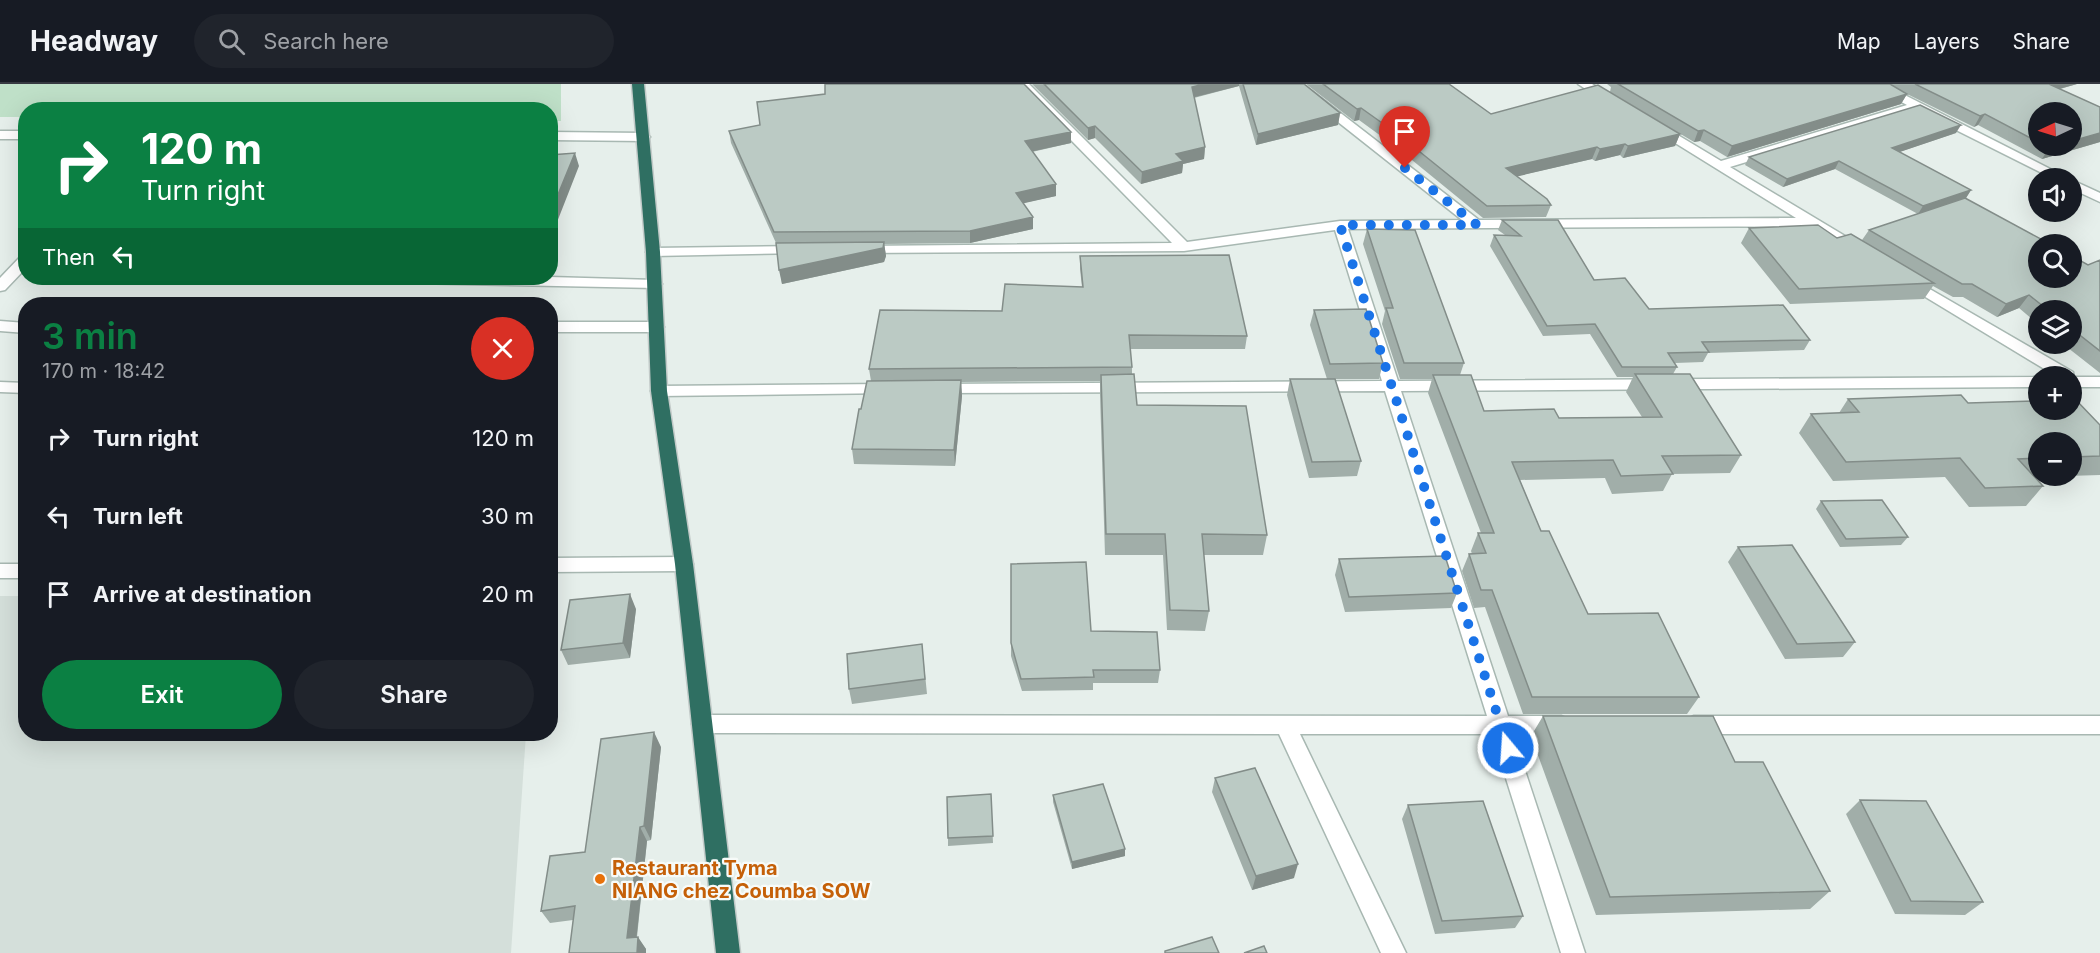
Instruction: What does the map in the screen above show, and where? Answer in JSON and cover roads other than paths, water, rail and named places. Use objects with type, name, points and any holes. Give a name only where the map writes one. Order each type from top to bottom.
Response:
[{"type":"highway","points":[[638,84],[653,252],[659,391],[684,564],[728,953]]},
{"type":"street","points":[[1022,84],[1184,247]]},
{"type":"street","points":[[1296,84],[1477,225]]},
{"type":"street","points":[[1584,84],[1623,107]]},
{"type":"street","points":[[1874,84],[2041,168]]},
{"type":"street","points":[[1719,166],[1916,106]]},
{"type":"street","points":[[1642,119],[1874,259]]},
{"type":"street","points":[[0,135],[18,135]]},
{"type":"street","points":[[558,136],[644,137]]},
{"type":"street","points":[[2084,190],[2100,190]]},
{"type":"street","points":[[2084,190],[2100,198]]},
{"type":"street","points":[[842,250],[1184,247],[1340,225],[1812,222]]},
{"type":"street","points":[[1340,225],[1573,953]]},
{"type":"street","points":[[653,252],[818,250]]},
{"type":"street","points":[[0,287],[18,268]]},
{"type":"street","points":[[1894,272],[2049,366]]},
{"type":"street","points":[[558,282],[655,284]]},
{"type":"street","points":[[0,326],[18,327]]},
{"type":"street","points":[[558,327],[656,327]]},
{"type":"street","points":[[2082,381],[2100,382]]},
{"type":"street","points":[[659,391],[2028,382]]},
{"type":"street","points":[[0,387],[18,388]]},
{"type":"street","points":[[558,565],[684,564]]},
{"type":"street","points":[[0,571],[18,571]]},
{"type":"street","points":[[702,724],[1584,725]]},
{"type":"street","points":[[1285,724],[1394,953]]},
{"type":"street","points":[[1668,725],[2100,725]]},
{"type":"place","name":"Restaurant Tyma NIANG chez Coumba SOW","points":[[600,879]]}]
